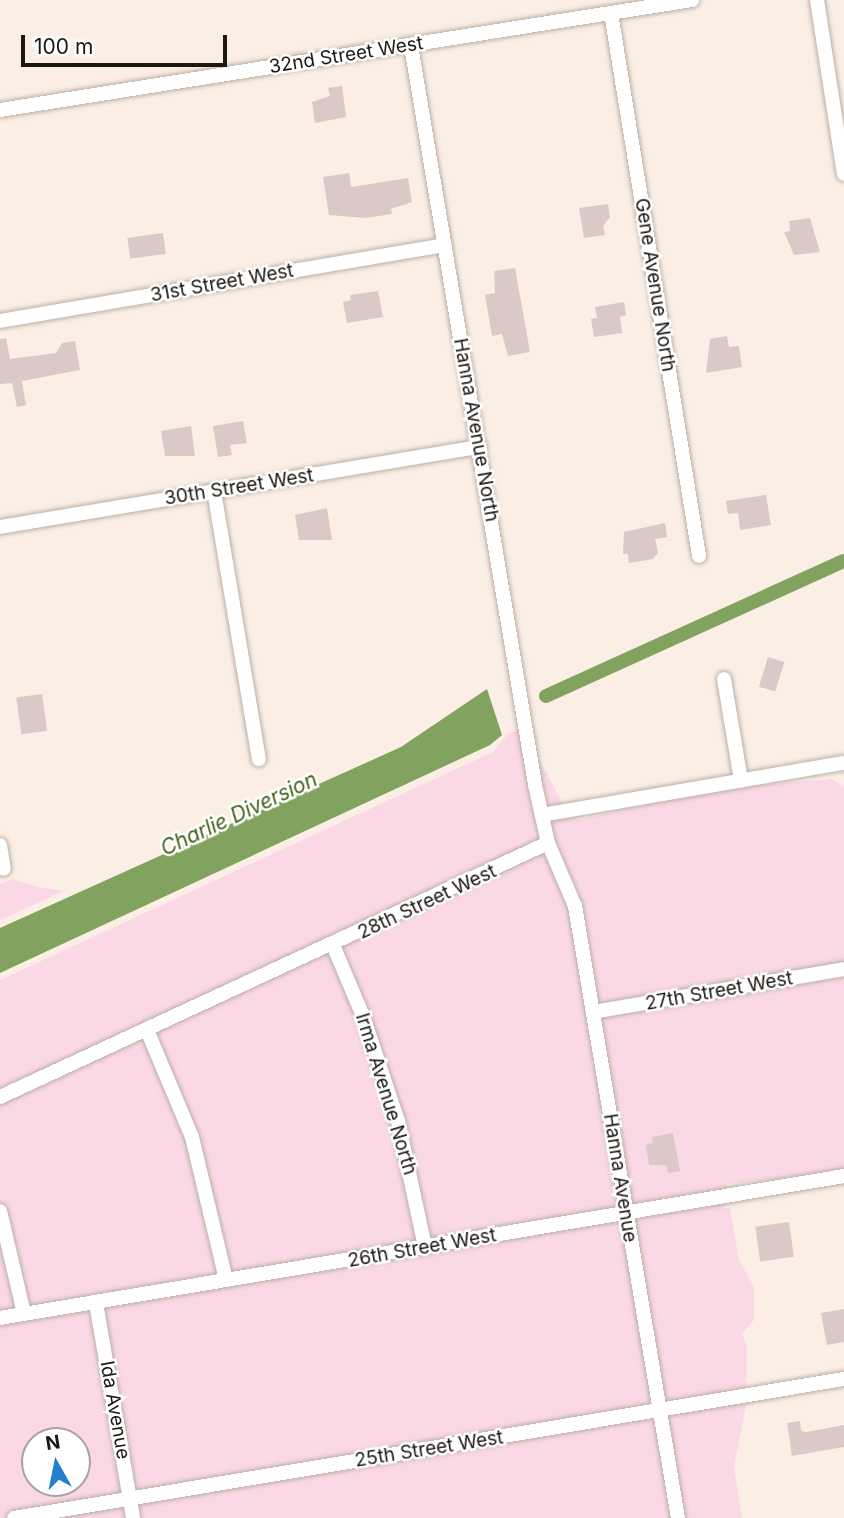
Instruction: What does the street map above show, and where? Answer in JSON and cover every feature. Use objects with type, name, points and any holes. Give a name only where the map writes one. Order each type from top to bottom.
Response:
[{"type":"street","name":"32nd Street West","points":[[0,110],[692,0]]},
{"type":"street","points":[[817,0],[844,174]]},
{"type":"street","name":"Gene Avenue North","points":[[611,13],[699,556]]},
{"type":"street","name":"Hanna Avenue North","points":[[411,46],[542,815]]},
{"type":"street","name":"31st Street West","points":[[0,321],[445,245]]},
{"type":"street","name":"30th Street West","points":[[0,527],[479,447]]},
{"type":"street","points":[[214,491],[258,759]]},
{"type":"street","points":[[724,679],[741,780]]},
{"type":"street","points":[[548,843],[542,815],[844,764]]},
{"type":"street","name":"28th Street West","points":[[0,1097],[333,945],[548,843]]},
{"type":"street","name":"Hanna Avenue","points":[[548,843],[570,888],[678,1518]]},
{"type":"street","points":[[0,845],[4,869]]},
{"type":"street","name":"Irma Avenue North","points":[[333,945],[363,1016],[394,1108],[425,1247]]},
{"type":"street","name":"27th Street West","points":[[593,1012],[844,969]]},
{"type":"street","points":[[147,1031],[192,1138],[226,1280]]},
{"type":"street","name":"26th Street West","points":[[0,1318],[844,1176]]},
{"type":"street","points":[[0,1211],[24,1313]]},
{"type":"street","name":"Ida Avenue","points":[[96,1303],[133,1518]]},
{"type":"street","name":"25th Street West","points":[[14,1518],[844,1380]]},
{"type":"shaded area","points":[[487,689],[502,735],[490,745],[0,973],[0,928],[401,747]]},
{"type":"shaded area","points":[[522,727],[568,814],[579,820],[718,788],[832,779],[844,787],[844,1172],[727,1184],[724,1208],[730,1208],[739,1260],[754,1287],[754,1320],[742,1334],[747,1347],[746,1405],[734,1467],[742,1518],[0,1518],[0,980],[493,752],[508,734]]},
{"type":"shaded area","points":[[13,879],[37,887],[64,891],[0,920],[0,884]]},
{"type":"building","points":[[342,86],[346,117],[315,123],[312,102],[330,96],[328,88]]},
{"type":"building","points":[[349,173],[351,187],[408,178],[412,202],[391,209],[392,214],[366,218],[329,215],[323,177]]},
{"type":"building","points":[[608,204],[610,217],[603,226],[605,235],[584,238],[579,208]]},
{"type":"building","points":[[810,218],[820,252],[794,255],[784,232],[790,231],[789,221]]},
{"type":"building","points":[[163,233],[166,254],[130,259],[127,238]]},
{"type":"building","points":[[515,268],[530,352],[508,356],[502,334],[492,336],[485,295],[495,293],[494,271]]},
{"type":"building","points":[[378,291],[383,317],[347,323],[343,302],[351,300],[350,295]]},
{"type":"building","points":[[624,302],[626,315],[620,317],[622,333],[594,337],[591,319],[597,318],[595,307]]},
{"type":"building","points":[[727,336],[729,347],[739,346],[742,367],[706,373],[710,339]]},
{"type":"building","points":[[6,338],[10,359],[56,353],[62,343],[75,341],[80,370],[22,381],[26,405],[17,407],[12,383],[0,384],[0,339]]},
{"type":"building","points":[[243,421],[247,443],[230,445],[232,455],[218,457],[213,426]]},
{"type":"building","points":[[191,426],[195,456],[165,456],[161,431]]},
{"type":"building","points":[[766,495],[771,525],[740,530],[738,513],[728,514],[726,501]]},
{"type":"building","points":[[327,508],[332,540],[299,540],[295,515]]},
{"type":"building","points":[[665,523],[667,537],[655,539],[658,553],[653,559],[629,563],[628,554],[623,554],[624,532]]},
{"type":"building","points":[[768,657],[784,662],[775,692],[759,687]]},
{"type":"building","points":[[42,694],[47,731],[21,734],[16,698]]},
{"type":"building","points":[[673,1133],[680,1171],[668,1173],[666,1165],[649,1165],[646,1145],[653,1143],[652,1137]]},
{"type":"building","points":[[789,1222],[794,1257],[760,1261],[755,1227]]},
{"type":"building","points":[[844,1309],[844,1342],[827,1345],[821,1313]]},
{"type":"building","points":[[800,1421],[801,1431],[807,1432],[844,1425],[844,1447],[792,1456],[787,1423]]},
{"type":"waterway","name":"Charlie Diversion","points":[[546,696],[844,561]]}]
